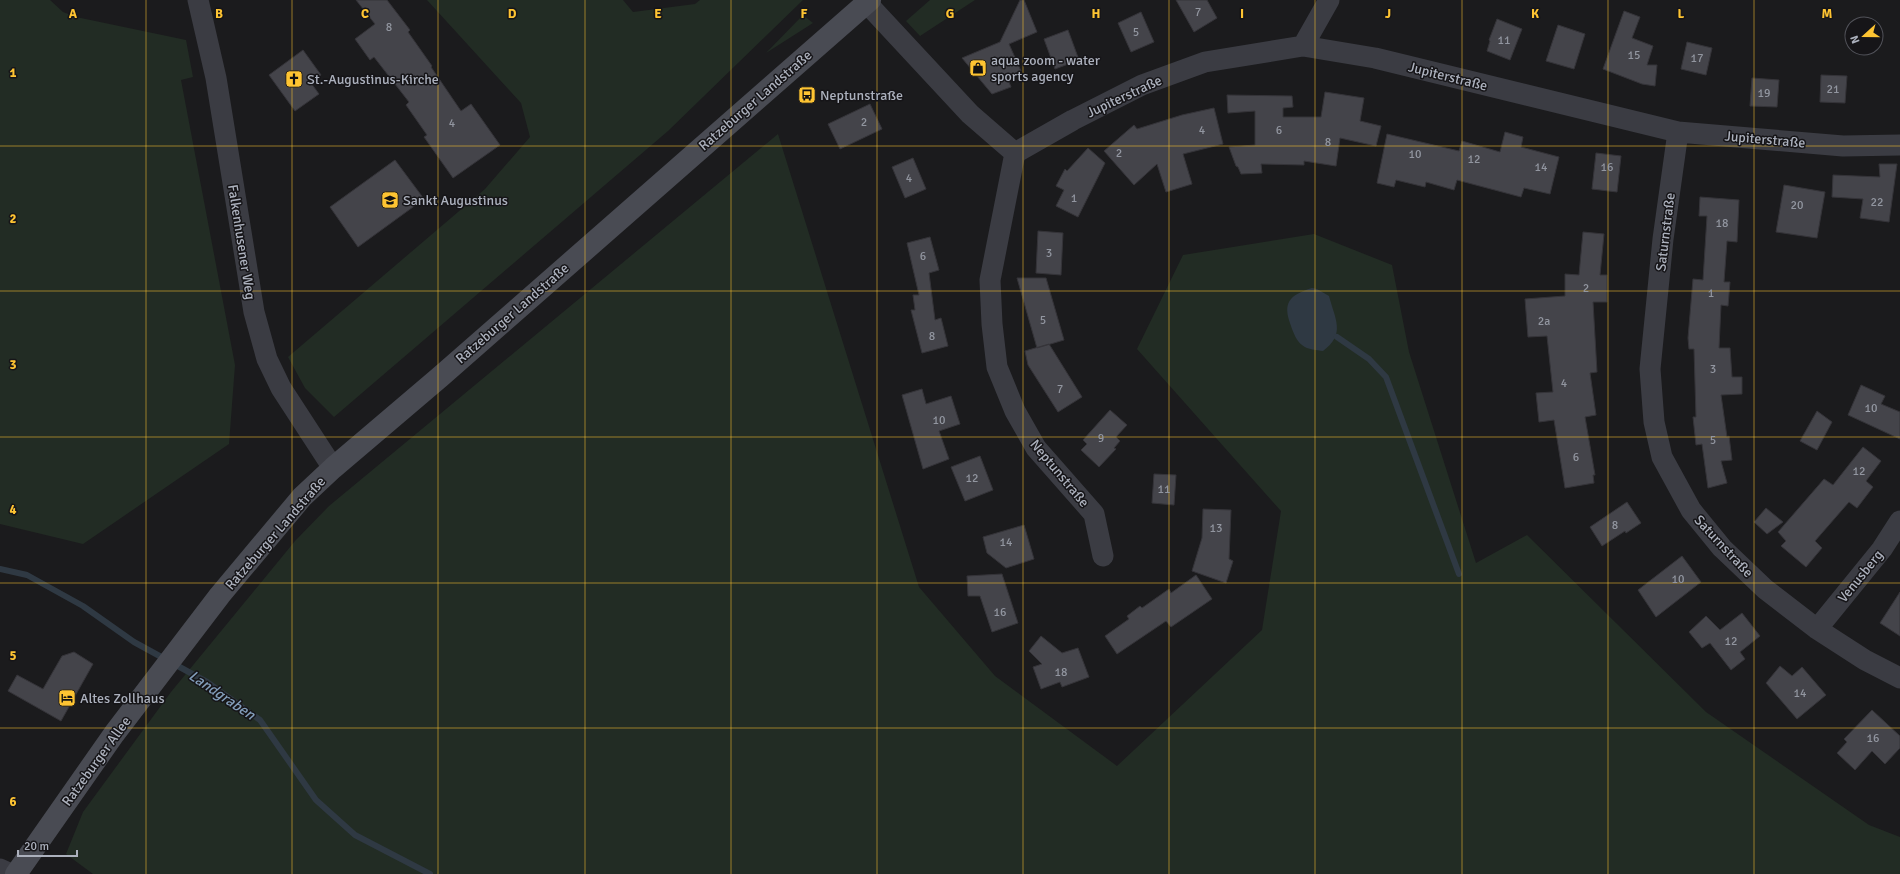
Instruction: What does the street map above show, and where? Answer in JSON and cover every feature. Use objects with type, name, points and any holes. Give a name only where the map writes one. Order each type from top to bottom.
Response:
[{"type":"main road","name":"Ratzeburger Landstraße","points":[[178,650],[220,595],[302,497],[333,468],[440,377],[867,1]]},
{"type":"main road","name":"Ratzeburger Allee","points":[[16,874],[114,734],[178,650]]},
{"type":"street","name":"Falkenhusener Weg","points":[[198,0],[216,78],[254,312],[267,359],[285,394],[333,468]]},
{"type":"street","points":[[1303,46],[1329,0]]},
{"type":"street","points":[[867,1],[970,114],[1015,153]]},
{"type":"street","name":"Jupiterstraße","points":[[1015,153],[1073,120],[1149,83],[1205,62],[1303,46],[1375,58],[1678,132],[1843,146],[1900,145]]},
{"type":"street","name":"Saturnstraße","points":[[1678,132],[1663,239],[1650,369],[1654,422],[1662,457],[1690,510],[1722,548],[1765,589],[1817,629],[1865,660],[1900,678]]},
{"type":"street","name":"Neptunstraße","points":[[1015,153],[990,280],[992,324],[997,367],[1015,411],[1036,448],[1094,514],[1103,556]]},
{"type":"street","name":"Venusberg","points":[[1817,629],[1882,549],[1900,521]]},
{"type":"street","points":[[0,868],[11,874]]},
{"type":"shaded area","points":[[0,0],[50,0],[63,12],[76,17],[186,40],[193,77],[181,80],[235,365],[229,444],[83,544],[0,524]]},
{"type":"shaded area","points":[[427,0],[623,0],[633,12],[695,4],[700,0],[803,0],[668,131],[334,417],[305,388],[288,357],[485,189],[530,137],[521,103]]},
{"type":"shaded area","points":[[930,0],[975,0],[920,36],[906,21]]},
{"type":"shaded area","points":[[803,15],[813,23],[766,53]]},
{"type":"shaded area","points":[[778,134],[919,587],[995,676],[1117,766],[1262,630],[1281,511],[1137,349],[1183,255],[1314,234],[1392,265],[1409,352],[1476,563],[1527,535],[1706,712],[1869,825],[1900,837],[1900,874],[93,874],[66,854],[83,812],[171,692],[295,541],[329,506]]},
{"type":"shaded area","points":[[1312,288],[1317,289],[1329,296],[1336,319],[1337,332],[1330,345],[1323,351],[1310,349],[1300,344],[1294,334],[1288,318],[1288,306],[1293,297]]},
{"type":"building","points":[[356,0],[387,0],[410,30],[408,32],[461,111],[471,104],[500,145],[453,178],[424,137],[427,135],[406,105],[409,102],[374,57],[370,60],[355,39],[375,24]]},
{"type":"building","points":[[1020,0],[1024,0],[1037,32],[1009,44],[1021,71],[1007,77],[1011,87],[992,94],[962,58],[1000,42]]},
{"type":"building","points":[[1176,0],[1207,0],[1217,18],[1194,32]]},
{"type":"building","points":[[1624,11],[1640,17],[1632,38],[1653,46],[1647,65],[1657,65],[1655,86],[1642,84],[1603,69]]},
{"type":"building","points":[[1141,12],[1154,42],[1131,52],[1118,23]]},
{"type":"building","points":[[1497,19],[1522,29],[1510,60],[1487,51],[1489,40]]},
{"type":"building","points":[[1558,25],[1585,34],[1574,69],[1546,61]]},
{"type":"building","points":[[1068,30],[1079,60],[1055,69],[1044,39]]},
{"type":"building","points":[[1687,42],[1712,48],[1706,75],[1681,69]]},
{"type":"building","name":"St.-Augustinus-Kirche","points":[[303,50],[321,75],[311,83],[319,94],[295,111],[269,75]]},
{"type":"building","points":[[1821,75],[1847,76],[1845,103],[1820,102]]},
{"type":"building","points":[[1752,78],[1779,80],[1777,107],[1750,106]]},
{"type":"building","points":[[1325,92],[1364,98],[1360,121],[1381,126],[1376,146],[1340,138],[1336,166],[1304,161],[1304,165],[1261,164],[1262,173],[1241,174],[1236,166],[1229,147],[1255,145],[1255,111],[1228,113],[1227,95],[1292,96],[1293,107],[1283,108],[1283,117],[1321,117]]},
{"type":"building","points":[[870,104],[882,129],[840,149],[828,124]]},
{"type":"building","points":[[1214,108],[1223,144],[1183,154],[1192,184],[1166,192],[1157,164],[1134,185],[1104,151],[1134,125],[1137,129],[1182,115]]},
{"type":"building","points":[[1505,132],[1523,137],[1521,147],[1559,157],[1550,194],[1524,188],[1521,197],[1457,180],[1454,190],[1426,182],[1425,187],[1396,180],[1394,187],[1377,183],[1387,134],[1459,151],[1462,141],[1500,152]]},
{"type":"building","points":[[1088,148],[1105,163],[1078,217],[1056,206],[1064,190],[1056,186],[1065,169],[1067,171]]},
{"type":"building","points":[[1596,153],[1621,156],[1617,192],[1592,189]]},
{"type":"building","points":[[913,158],[926,189],[905,198],[892,167]]},
{"type":"building","points":[[395,160],[424,199],[358,247],[330,207]]},
{"type":"building","points":[[1879,164],[1897,164],[1889,222],[1860,218],[1863,199],[1832,197],[1833,175],[1880,177]]},
{"type":"building","points":[[1784,185],[1825,192],[1817,238],[1776,232]]},
{"type":"building","points":[[1700,197],[1739,200],[1737,242],[1727,241],[1724,282],[1730,282],[1728,306],[1721,305],[1719,348],[1730,348],[1732,377],[1742,377],[1742,394],[1721,395],[1732,460],[1721,461],[1727,483],[1708,488],[1702,444],[1696,445],[1693,417],[1696,417],[1694,349],[1689,349],[1688,338],[1693,279],[1703,280],[1707,216],[1699,216]]},
{"type":"building","points":[[1038,231],[1063,233],[1061,275],[1036,273]]},
{"type":"building","points":[[1583,232],[1604,234],[1600,275],[1607,275],[1607,302],[1593,302],[1597,372],[1590,373],[1596,415],[1585,417],[1595,475],[1593,475],[1594,483],[1565,488],[1554,420],[1539,422],[1536,393],[1553,392],[1547,336],[1528,337],[1525,299],[1565,296],[1565,274],[1579,275]]},
{"type":"building","points":[[930,237],[939,270],[929,273],[935,320],[941,318],[948,346],[922,353],[911,310],[915,310],[913,295],[919,295],[907,243]]},
{"type":"building","points":[[1017,278],[1046,278],[1064,340],[1037,348]]},
{"type":"building","points":[[1049,344],[1082,397],[1058,412],[1028,365],[1025,351]]},
{"type":"building","points":[[1861,385],[1885,396],[1881,404],[1900,412],[1900,439],[1848,415]]},
{"type":"building","points":[[922,389],[926,404],[951,396],[960,424],[939,431],[949,459],[923,469],[902,395]]},
{"type":"building","points":[[1110,410],[1127,425],[1116,437],[1120,441],[1114,448],[1116,449],[1099,467],[1081,450],[1087,444],[1083,440]]},
{"type":"building","points":[[1817,411],[1832,422],[1817,450],[1800,441]]},
{"type":"building","points":[[1863,447],[1881,461],[1866,481],[1873,487],[1857,508],[1849,502],[1815,541],[1822,548],[1806,567],[1781,546],[1786,541],[1778,532],[1824,479],[1833,485]]},
{"type":"building","points":[[980,456],[993,490],[965,501],[951,467]]},
{"type":"building","points":[[1154,474],[1176,475],[1174,505],[1152,503]]},
{"type":"building","points":[[1627,502],[1641,523],[1626,533],[1625,531],[1602,546],[1590,527]]},
{"type":"building","points":[[1766,508],[1783,522],[1767,534],[1754,522]]},
{"type":"building","points":[[1203,509],[1231,510],[1229,559],[1233,561],[1226,583],[1192,571],[1202,538]]},
{"type":"building","points":[[1024,525],[1034,559],[1006,568],[987,553],[983,537]]},
{"type":"building","points":[[1682,556],[1701,582],[1656,617],[1638,590]]},
{"type":"building","points":[[1002,574],[1018,623],[992,632],[980,596],[968,596],[967,576]]},
{"type":"building","points":[[1196,575],[1212,599],[1171,627],[1166,621],[1117,654],[1105,636],[1129,619],[1127,616],[1140,606],[1142,608],[1169,589],[1171,593]]},
{"type":"building","points":[[1900,592],[1900,636],[1880,623]]},
{"type":"building","points":[[1742,613],[1760,636],[1740,652],[1745,659],[1731,670],[1710,643],[1702,648],[1689,632],[1706,616],[1720,630]]},
{"type":"building","points":[[1041,636],[1062,653],[1078,648],[1089,677],[1062,687],[1060,682],[1041,689],[1033,667],[1042,664],[1029,651]]},
{"type":"building","points":[[74,652],[93,664],[61,721],[8,691],[17,675],[43,689],[62,656]]},
{"type":"building","points":[[1780,666],[1792,676],[1802,667],[1826,695],[1797,719],[1766,683]]},
{"type":"building","points":[[1872,710],[1900,736],[1900,748],[1885,764],[1872,751],[1855,770],[1837,753],[1847,742],[1844,739]]},
{"type":"waterway","points":[[1337,337],[1369,359],[1386,377],[1459,574]]},
{"type":"waterway","name":"Landgraben","points":[[0,569],[27,575],[83,606],[134,642],[207,682],[260,720],[316,800],[355,835],[430,874]]},
{"type":"place","name":"aqua zoom - water sports agency","points":[[978,68]]},
{"type":"place","name":"St.-Augustinus-Kirche","points":[[294,79]]},
{"type":"place","name":"Neptunstraße","points":[[807,95]]},
{"type":"place","name":"Sankt Augustinus","points":[[390,200]]},
{"type":"place","name":"Altes Zollhaus","points":[[67,698]]}]
